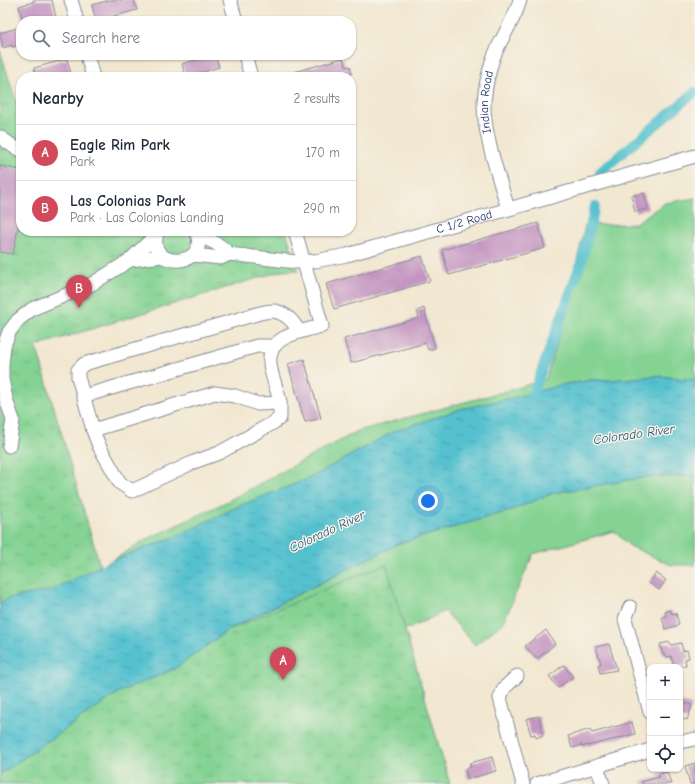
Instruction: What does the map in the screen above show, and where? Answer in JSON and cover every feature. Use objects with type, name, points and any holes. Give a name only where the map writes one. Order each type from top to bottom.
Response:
[{"type":"street","points":[[71,0],[76,16]]},
{"type":"street","points":[[230,0],[235,16]]},
{"type":"street","name":"Indian Road","points":[[508,209],[487,136],[484,101],[491,64],[517,11],[520,0]]},
{"type":"street","points":[[88,60],[92,72]]},
{"type":"street","points":[[246,60],[250,72]]},
{"type":"street","points":[[0,137],[16,149]]},
{"type":"street","name":"C 1/2 Road","points":[[193,255],[221,258],[229,254],[303,262],[347,255],[695,156]]},
{"type":"street","points":[[9,446],[13,420],[6,400],[2,379],[2,364],[4,346],[9,332],[18,320],[32,309],[92,284],[130,260],[154,236]]},
{"type":"street","points":[[157,236],[157,246],[162,256]]},
{"type":"street","points":[[130,260],[162,256],[172,261],[183,261],[193,255],[198,245],[197,236]]},
{"type":"street","name":"C 1/2 Road","points":[[202,236],[213,243],[224,247],[229,254]]},
{"type":"street","points":[[296,236],[322,326],[299,332],[284,338],[273,346],[269,356],[270,366],[280,403],[280,418],[273,424],[219,453],[194,462],[132,491],[120,483],[99,446],[93,430],[78,377],[78,370],[84,364],[260,313],[274,311],[285,316],[294,323],[299,332]]},
{"type":"street","points":[[84,396],[257,346],[273,346]]},
{"type":"street","points":[[93,430],[215,393],[235,396],[258,404],[280,403]]},
{"type":"street","points":[[630,607],[625,618],[647,701]]},
{"type":"street","points":[[517,676],[504,688],[500,698],[523,784]]},
{"type":"street","points":[[683,741],[695,739]]},
{"type":"street","points":[[537,784],[647,751]]},
{"type":"street","points":[[597,767],[603,784]]},
{"type":"green space","points":[[0,50],[16,102],[16,236],[288,236],[298,270],[281,271],[36,346],[100,566],[0,619]]},
{"type":"green space","points":[[695,198],[695,380],[657,376],[592,380],[561,385],[521,396],[461,409],[395,431],[308,479],[172,538],[113,560],[145,540],[222,504],[358,431],[546,379],[562,327],[585,225],[634,224],[665,203]]},
{"type":"green space","points":[[695,476],[695,565],[671,565],[630,546],[614,531],[533,554],[503,623],[475,645],[445,611],[410,628],[360,636],[0,784],[0,774],[228,630],[397,544],[509,511],[553,493],[646,477]]},
{"type":"green space","points":[[386,564],[450,784],[0,784],[0,774],[119,692],[174,669],[228,630]]},
{"type":"water","name":"Colorado River","points":[[657,376],[695,380],[695,476],[646,477],[553,493],[509,511],[397,544],[228,630],[174,669],[119,692],[0,774],[0,603],[10,598],[52,590],[113,560],[172,538],[241,505],[308,479],[395,431],[461,409],[521,396],[561,385],[592,380]]},
{"type":"building","points":[[33,0],[52,0],[56,16],[22,16],[19,6],[33,2]]},
{"type":"building","points":[[110,0],[134,0],[137,10],[115,16],[95,16],[92,5]]},
{"type":"building","points":[[16,28],[16,46],[12,47],[12,45],[3,48],[0,33]]},
{"type":"building","points":[[67,60],[71,72],[35,72],[34,68]]},
{"type":"building","points":[[196,60],[217,60],[219,67],[202,72],[184,72],[182,64]]},
{"type":"building","points":[[336,60],[344,60],[346,67],[350,66],[352,72],[294,72]]},
{"type":"building","points":[[0,166],[16,169],[17,236],[13,254],[0,252]]},
{"type":"building","points":[[644,193],[648,209],[635,212],[631,196]]},
{"type":"building","points":[[538,223],[545,248],[449,275],[442,250]]},
{"type":"building","points":[[422,256],[430,281],[334,309],[326,284]]},
{"type":"building","points":[[424,308],[435,348],[428,350],[426,343],[351,363],[344,339],[419,318],[417,311]]},
{"type":"building","points":[[304,359],[321,418],[305,422],[288,364]]},
{"type":"building","points":[[656,573],[666,580],[659,590],[649,583]]},
{"type":"building","points":[[671,610],[672,614],[676,613],[679,625],[665,629],[662,617],[666,616],[665,612]]},
{"type":"building","points":[[546,630],[555,644],[537,659],[525,646]]},
{"type":"building","points":[[670,642],[671,645],[681,643],[683,651],[687,650],[689,658],[685,659],[686,665],[673,664],[671,656],[667,657],[666,655],[663,655],[660,644]]},
{"type":"building","points":[[609,644],[617,670],[600,673],[598,665],[601,664],[596,647]]},
{"type":"building","points":[[564,665],[573,677],[558,688],[549,676]]},
{"type":"building","points":[[683,703],[692,705],[687,720],[683,719]]},
{"type":"building","points":[[539,716],[543,735],[536,738],[535,734],[531,735],[526,719]]},
{"type":"building","points":[[632,722],[635,734],[588,746],[582,747],[582,745],[572,748],[568,736],[590,729],[592,733]]},
{"type":"building","points":[[492,757],[496,771],[468,779],[465,769],[471,767],[470,763]]},
{"type":"building","points":[[695,763],[695,784],[690,784],[685,766]]},
{"type":"building","points":[[667,772],[671,784],[642,784],[641,782],[659,777],[658,774]]},
{"type":"waterway","points":[[600,172],[695,92]]},
{"type":"waterway","points":[[532,397],[582,260],[595,206]]},
{"type":"place","name":"Las Colonias Park","points":[[79,308]]},
{"type":"place","name":"Eagle Rim Park","points":[[283,680]]}]
